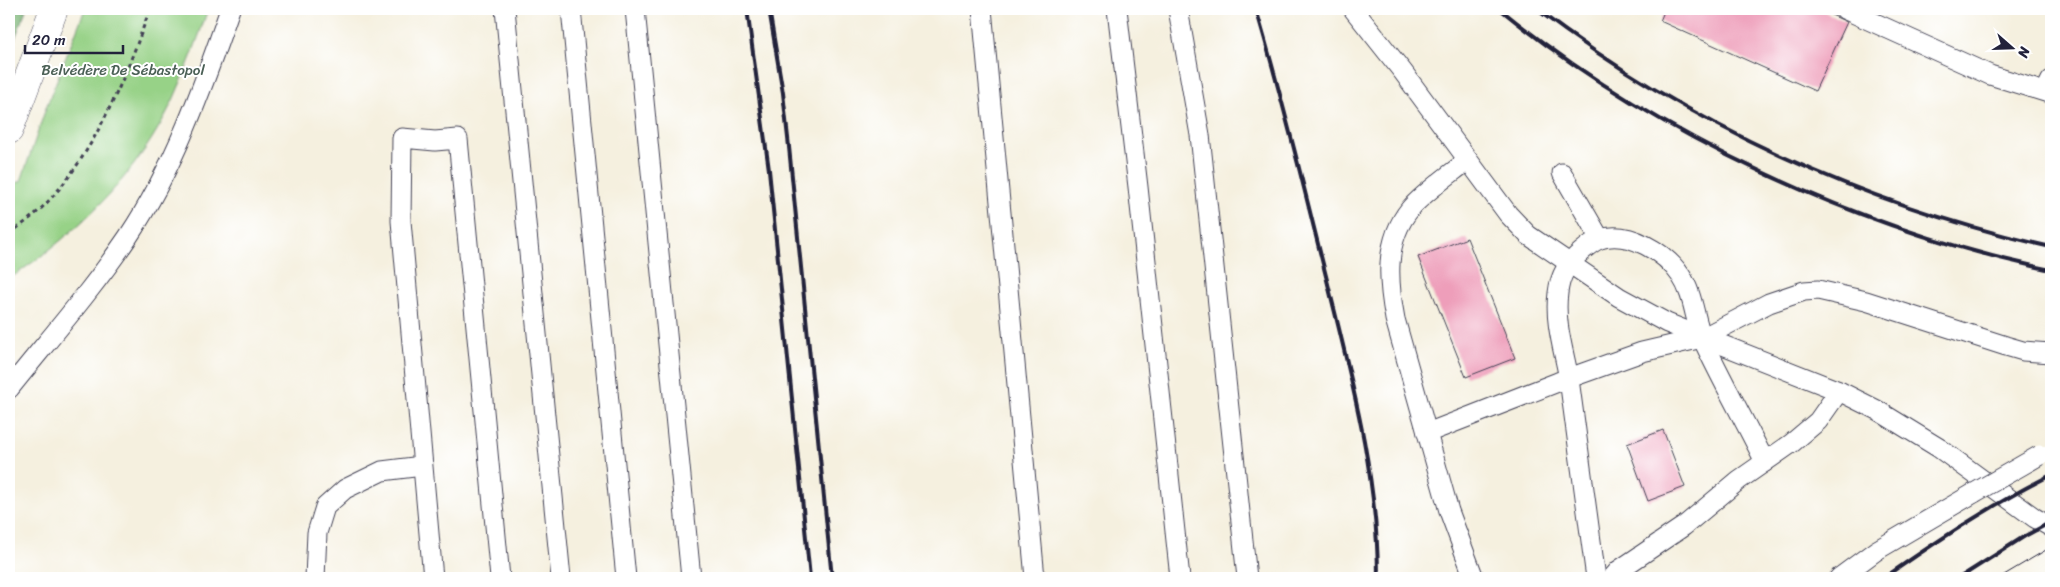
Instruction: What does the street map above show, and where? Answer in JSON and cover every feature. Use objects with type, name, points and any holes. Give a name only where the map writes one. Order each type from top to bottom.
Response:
[{"type":"street","points":[[9,130],[54,9]]},
{"type":"lane","points":[[9,389],[99,277],[129,235],[174,153],[199,95],[230,9]]},
{"type":"lane","points":[[505,9],[561,578]]},
{"type":"lane","points":[[571,9],[626,578]]},
{"type":"lane","points":[[635,9],[691,578]]},
{"type":"lane","points":[[982,9],[1035,578]]},
{"type":"lane","points":[[1116,9],[1138,187],[1180,578]]},
{"type":"lane","points":[[1178,9],[1200,135],[1247,578]]},
{"type":"lane","points":[[1353,9],[1403,72],[1508,214],[1528,235],[1619,297],[1659,319],[1702,338],[1839,391],[1877,410],[1939,448],[2035,518],[2051,527]]},
{"type":"lane","points":[[1844,9],[1990,76],[2049,88]]},
{"type":"lane","points":[[433,578],[401,221],[402,138],[435,141],[458,139],[500,578]]},
{"type":"lane","points":[[1468,160],[1410,208],[1401,222],[1392,248],[1389,270],[1390,295],[1395,319],[1449,511],[1474,578]]},
{"type":"lane","points":[[1562,173],[1600,239]]},
{"type":"lane","points":[[1596,578],[1568,378],[1557,314],[1561,278],[1568,263],[1591,244],[1600,239],[1616,237],[1633,240],[1652,248],[1668,260],[1682,277],[1691,297],[1702,338],[1765,462]]},
{"type":"lane","points":[[1427,433],[1568,378],[1642,352],[1702,338],[1769,303],[1790,295],[1818,290],[1866,300],[2023,351],[2051,353]]},
{"type":"lane","points":[[1612,578],[1619,570],[1684,526],[1739,480],[1818,421],[1839,391]]},
{"type":"lane","points":[[1838,578],[1877,550],[2046,452]]},
{"type":"lane","points":[[315,578],[316,533],[325,507],[345,489],[382,471],[422,466]]},
{"type":"path","points":[[9,233],[46,203],[78,161],[109,110],[150,9]]},
{"type":"green space","points":[[9,9],[26,10],[9,54]]},
{"type":"green space","name":"Belvédère De Sébastopol","points":[[85,9],[208,9],[174,98],[160,126],[125,177],[82,222],[59,242],[9,279],[9,193],[12,185],[21,181],[47,105]]},
{"type":"building","points":[[1665,9],[1818,9],[1847,22],[1815,91],[1660,21]]},
{"type":"building","points":[[1467,238],[1515,358],[1466,377],[1418,257]]},
{"type":"building","points":[[1663,430],[1685,487],[1648,501],[1627,444]]},
{"type":"tram line","points":[[1999,578],[2051,547]]},
{"type":"tram line","points":[[2046,578],[2051,575]]},
{"type":"railway","points":[[747,9],[769,170],[810,578]]},
{"type":"railway","points":[[769,9],[783,93],[789,147],[832,578]]},
{"type":"railway","points":[[1256,9],[1293,144],[1362,428],[1377,540],[1378,578]]},
{"type":"railway","points":[[1500,9],[1560,55],[1624,97],[1691,136],[1760,171],[1832,203],[1905,230],[1978,252],[2051,270]]},
{"type":"railway","points":[[1536,9],[1594,51],[1655,89],[1717,124],[1781,156],[1846,184],[1913,208],[1981,229],[2051,247]]},
{"type":"railway","points":[[1884,578],[1966,523],[2051,475]]},
{"type":"railway","points":[[1959,578],[2025,536],[2051,522]]}]
